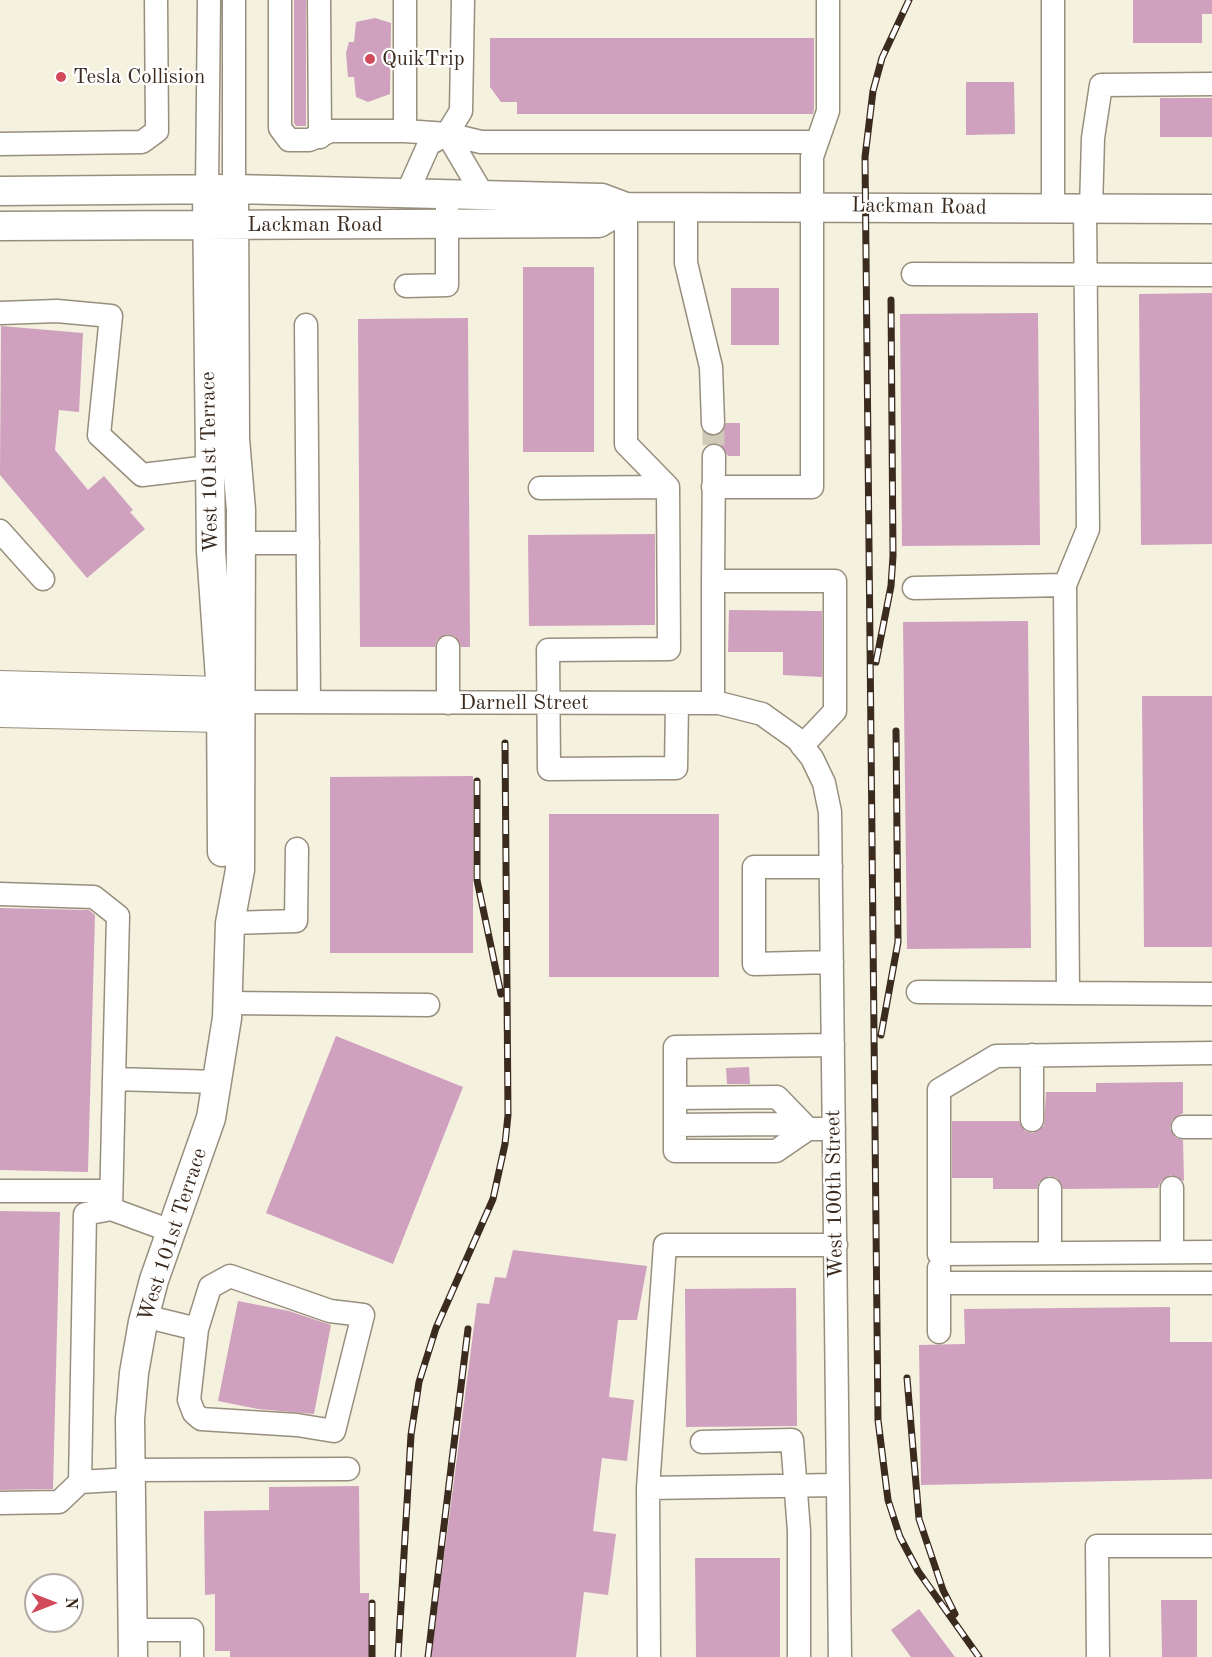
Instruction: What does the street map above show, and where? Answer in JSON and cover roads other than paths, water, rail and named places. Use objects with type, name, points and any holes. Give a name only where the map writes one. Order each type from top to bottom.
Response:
[{"type":"highway","points":[[0,687],[228,704]]},
{"type":"highway","points":[[0,711],[228,704]]},
{"type":"main road","name":"Lackman Road","points":[[0,190],[221,189],[602,198],[626,207],[1212,209]]},
{"type":"main road","name":"West 101st Terrace","points":[[133,1644],[131,1475],[134,1373],[144,1316],[171,1231],[197,1161],[218,1082],[228,1003],[230,923],[222,873],[228,704],[241,543],[235,439],[234,225],[221,189]]},
{"type":"main road","name":"West 101st Terrace","points":[[221,189],[205,225],[210,550],[228,704]]},
{"type":"main road","points":[[0,203],[28,203],[54,190]]},
{"type":"main road","name":"Lackman Road","points":[[0,226],[599,223],[626,207]]},
{"type":"street","points":[[0,144],[142,142],[157,131],[156,0]]},
{"type":"street","name":"West 101st Terrace","points":[[209,0],[221,189]]},
{"type":"street","name":"West 101st Terrace","points":[[221,189],[234,0]]},
{"type":"street","points":[[280,0],[280,128],[289,140],[309,140],[331,131],[405,131],[447,134],[481,142],[817,142]]},
{"type":"street","points":[[319,0],[320,137]]},
{"type":"street","points":[[405,0],[405,131]]},
{"type":"street","points":[[407,193],[429,144],[447,134],[461,111],[463,0]]},
{"type":"street","points":[[713,487],[813,487],[812,157],[828,111],[828,0]]},
{"type":"street","points":[[1053,0],[1053,209]]},
{"type":"street","points":[[1068,993],[1065,585],[1088,529],[1086,274],[1093,138],[1101,85],[1212,84]]},
{"type":"street","points":[[447,134],[483,195]]},
{"type":"street","points":[[406,286],[447,285],[447,194]]},
{"type":"street","points":[[626,207],[626,444],[668,488],[669,649],[548,650],[549,769],[676,768],[677,703]]},
{"type":"street","points":[[686,207],[686,263],[711,367],[713,423]]},
{"type":"street","points":[[913,274],[1212,275]]},
{"type":"street","points":[[0,313],[57,311],[111,316],[99,435],[142,475],[209,467]]},
{"type":"street","points":[[306,325],[309,702]]},
{"type":"street","points":[[713,703],[714,456]]},
{"type":"street","points":[[540,488],[668,488]]},
{"type":"street","points":[[0,531],[43,579]]},
{"type":"street","points":[[241,543],[308,543]]},
{"type":"street","points":[[712,581],[835,581],[835,711],[799,743]]},
{"type":"street","points":[[914,588],[1065,585]]},
{"type":"street","points":[[448,647],[448,703]]},
{"type":"street","name":"Darnell Street","points":[[228,704],[309,702],[713,703],[736,705],[762,714],[799,743]]},
{"type":"street","name":"West 100th Street","points":[[799,743],[812,758],[824,783],[830,812],[840,1657]]},
{"type":"street","points":[[230,923],[296,921],[297,849]]},
{"type":"street","points":[[831,867],[754,867],[754,964],[832,962]]},
{"type":"street","points":[[0,894],[94,897],[118,916],[111,1200]]},
{"type":"street","points":[[918,992],[1212,994]]},
{"type":"street","points":[[228,1003],[428,1005]]},
{"type":"street","points":[[833,1044],[675,1047],[675,1151],[776,1151],[807,1129],[834,1129]]},
{"type":"street","points":[[939,1332],[939,1090],[996,1056],[1212,1053]]},
{"type":"street","points":[[1032,1055],[1032,1120]]},
{"type":"street","points":[[114,1079],[218,1082]]},
{"type":"street","points":[[675,1112],[777,1097],[807,1129]]},
{"type":"street","points":[[1183,1127],[1212,1127]]},
{"type":"street","points":[[1172,1188],[1172,1252]]},
{"type":"street","points":[[1050,1189],[1050,1253]]},
{"type":"street","points":[[0,1191],[111,1200],[171,1231]]},
{"type":"street","points":[[80,1482],[85,1214],[111,1200]]},
{"type":"street","points":[[649,1657],[648,1488],[664,1245],[836,1245]]},
{"type":"street","points":[[939,1254],[1205,1252],[1205,1283],[939,1283]]},
{"type":"street","points":[[230,1276],[330,1311],[363,1315],[334,1431],[297,1425],[201,1419],[194,1413],[189,1400],[197,1329],[210,1287],[230,1276]]},
{"type":"street","points":[[144,1316],[197,1329]]},
{"type":"street","points":[[702,1442],[792,1440],[799,1531],[799,1657]]},
{"type":"street","points":[[0,1503],[59,1502],[80,1482],[131,1475],[348,1469]]},
{"type":"street","points":[[648,1488],[837,1485]]},
{"type":"street","points":[[1098,1657],[1097,1546],[1212,1546]]},
{"type":"street","points":[[133,1644],[192,1630],[192,1657]]},
{"type":"tunnel","points":[[713,423],[714,456]]},
{"type":"railway","points":[[909,0],[882,58],[873,91],[865,157],[878,1420],[888,1500],[900,1537],[918,1571],[979,1657]]},
{"type":"railway","points":[[876,662],[891,586],[893,556],[891,300]]},
{"type":"railway","points":[[881,1035],[898,942],[896,731]]},
{"type":"railway","points":[[398,1657],[411,1435],[419,1382],[436,1328],[493,1199],[505,1144],[508,1115],[505,743]]},
{"type":"railway","points":[[477,781],[477,880],[501,994]]},
{"type":"railway","points":[[428,1657],[468,1329]]},
{"type":"railway","points":[[907,1378],[919,1519],[943,1590],[955,1614]]},
{"type":"railway","points":[[372,1603],[372,1657]]},
{"type":"place","name":"QuikTrip","points":[[370,59]]},
{"type":"place","name":"Tesla Collision","points":[[61,77]]}]
